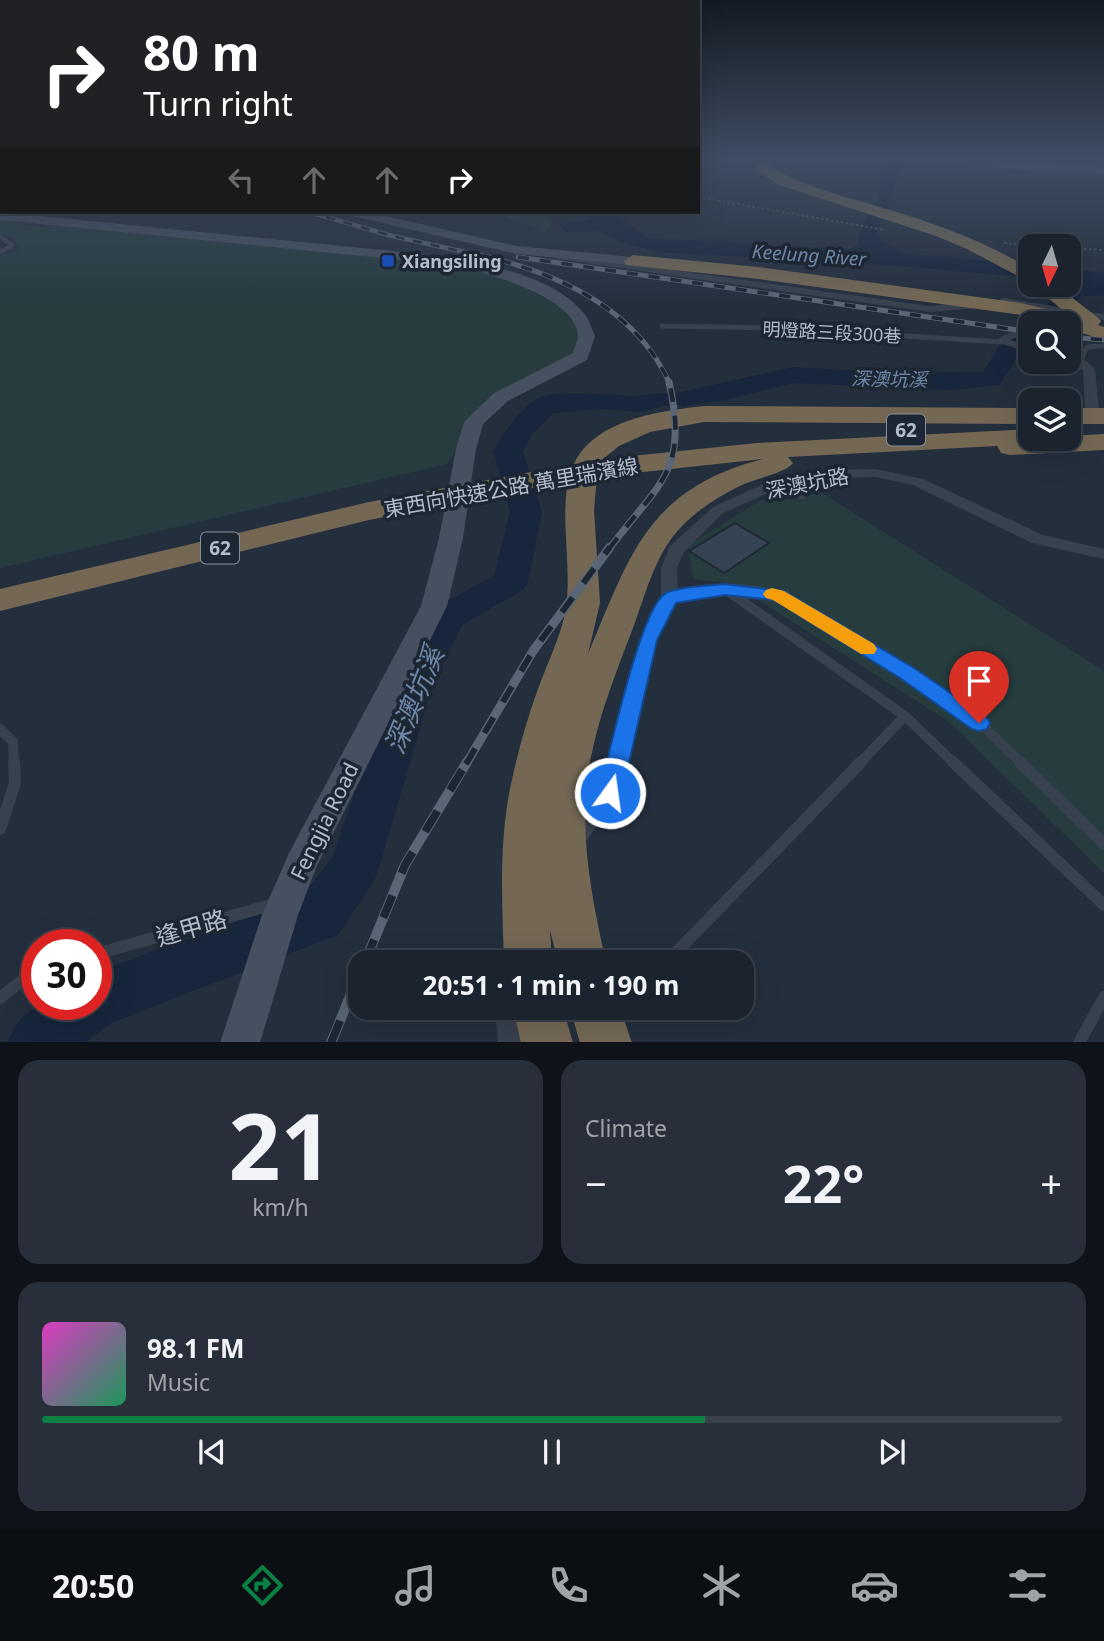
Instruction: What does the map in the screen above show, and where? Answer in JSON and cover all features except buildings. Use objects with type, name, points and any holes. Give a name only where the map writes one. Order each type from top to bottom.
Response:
[{"type":"highway","points":[[863,207],[967,242],[1018,268]]},
{"type":"highway","points":[[868,207],[972,238],[1018,262]]},
{"type":"highway","points":[[633,261],[1031,311],[1104,334]]},
{"type":"highway","points":[[903,297],[1016,315],[1043,305],[1104,334]]},
{"type":"highway","points":[[1073,298],[1104,318]]},
{"type":"highway","points":[[1081,340],[1104,354]]},
{"type":"highway","points":[[528,950],[526,816],[533,774],[583,604],[584,553],[580,494],[590,458],[617,437],[648,424],[678,416],[726,413],[1018,416]]},
{"type":"highway","name":"東西向快速公路 萬里瑞濱線","points":[[791,465],[1018,427]]},
{"type":"highway","points":[[1081,436],[1104,435]]},
{"type":"highway","name":"東西向快速公路 萬里瑞濱線","points":[[0,583],[440,489],[593,469],[791,465],[1018,439]]},
{"type":"highway","points":[[580,950],[565,857],[567,777],[589,694],[631,588],[659,532],[688,505],[745,473],[844,455],[1104,442]]},
{"type":"highway","name":"東西向快速公路 萬里瑞濱線","points":[[0,600],[440,489]]},
{"type":"highway","points":[[541,1020],[547,1042]]},
{"type":"highway","points":[[600,1020],[606,1042]]},
{"type":"main road","points":[[361,214],[418,229],[537,253],[633,261]]},
{"type":"main road","name":"Fengjia Road","points":[[0,216],[426,257],[463,263],[513,276],[547,293],[580,317],[586,330],[588,344],[581,356],[501,397],[474,422],[466,449],[451,538],[434,606],[300,864],[283,908]]},
{"type":"main road","points":[[240,1042],[283,908]]},
{"type":"street","points":[[537,253],[930,309],[961,301]]},
{"type":"street","points":[[633,261],[759,269],[961,301],[1043,305],[1104,318]]},
{"type":"street","points":[[1018,347],[1003,342],[1004,339],[1021,332],[1043,305]]},
{"type":"street","points":[[1081,364],[1089,369],[1094,411]]},
{"type":"street","name":"深澳坑路","points":[[512,950],[517,914],[610,793],[648,640],[670,598],[669,569],[675,551],[718,510],[774,485],[791,465],[831,474],[876,473],[918,482],[1038,539],[1104,554]]},
{"type":"street","points":[[670,598],[725,589],[758,592]]},
{"type":"street","points":[[509,1020],[512,1042]]},
{"type":"lane","points":[[0,237],[12,245],[0,252]]},
{"type":"lane","name":"明燈路三段300巷","points":[[662,326],[777,328],[1003,342]]},
{"type":"lane","points":[[1081,354],[1087,347],[1104,346]]},
{"type":"lane","points":[[725,589],[905,716],[1104,905]]},
{"type":"lane","points":[[758,592],[778,595],[907,673],[979,723],[1104,844]]},
{"type":"lane","points":[[679,950],[905,716]]},
{"type":"lane","points":[[0,729],[13,742],[15,783],[0,829]]},
{"type":"lane","name":"逢甲路","points":[[112,950],[283,908]]},
{"type":"lane","points":[[0,998],[21,981]]},
{"type":"lane","points":[[1079,1042],[1104,997]]},
{"type":"path","points":[[750,207],[892,231]]},
{"type":"path","points":[[1082,249],[1104,250]]},
{"type":"green space","points":[[498,214],[542,214],[552,222],[546,232]]},
{"type":"green space","points":[[0,218],[28,226],[62,226],[453,261],[510,280],[577,315],[591,345],[481,412],[447,464],[0,568],[0,256],[15,252],[20,246],[12,238],[0,235]]},
{"type":"green space","points":[[822,493],[1104,671],[1104,873],[948,721],[733,584],[693,579],[688,546],[759,501]]},
{"type":"water","name":"Keelung River","points":[[872,207],[887,207],[876,235],[900,253],[1018,264],[1018,277],[912,267],[658,252],[617,241],[602,231],[566,232],[558,222],[591,220],[582,214],[615,214],[648,238],[851,249],[858,244]]},
{"type":"water","points":[[1082,270],[1104,273],[1104,285],[1082,283]]},
{"type":"waterway","name":"深澳坑溪","points":[[1051,311],[1076,290],[1104,288]]},
{"type":"waterway","name":"深澳坑溪","points":[[683,398],[730,391],[793,375],[889,381],[951,382],[991,379],[1009,350],[1018,341]]},
{"type":"waterway","name":"深澳坑溪","points":[[112,994],[319,917],[354,868],[411,688],[447,617],[510,582],[526,512],[508,451],[521,429],[545,405],[603,401],[640,404],[664,400]]},
{"type":"waterway","name":"深澳坑溪","points":[[37,1042],[68,1020]]},
{"type":"railway","points":[[316,214],[392,236],[487,257]]},
{"type":"railway","points":[[479,255],[530,269],[601,304],[641,339],[657,360],[669,384]]},
{"type":"railway","points":[[518,257],[1018,330]]},
{"type":"railway","points":[[1081,338],[1104,340]]},
{"type":"railway","points":[[609,549],[655,492],[672,458],[675,437],[669,382]]},
{"type":"railway","points":[[466,764],[533,651],[610,547]]},
{"type":"railway","points":[[370,950],[405,865],[467,762]]},
{"type":"railway","points":[[331,1042],[348,1001]]},
{"type":"slow traffic","points":[[772,594],[778,595],[867,649]]},
{"type":"place","name":"Xiangsiling","points":[[388,261]]},
{"type":"route","points":[[610,793],[648,640],[670,598],[725,589],[778,595],[907,673],[979,723]]}]
